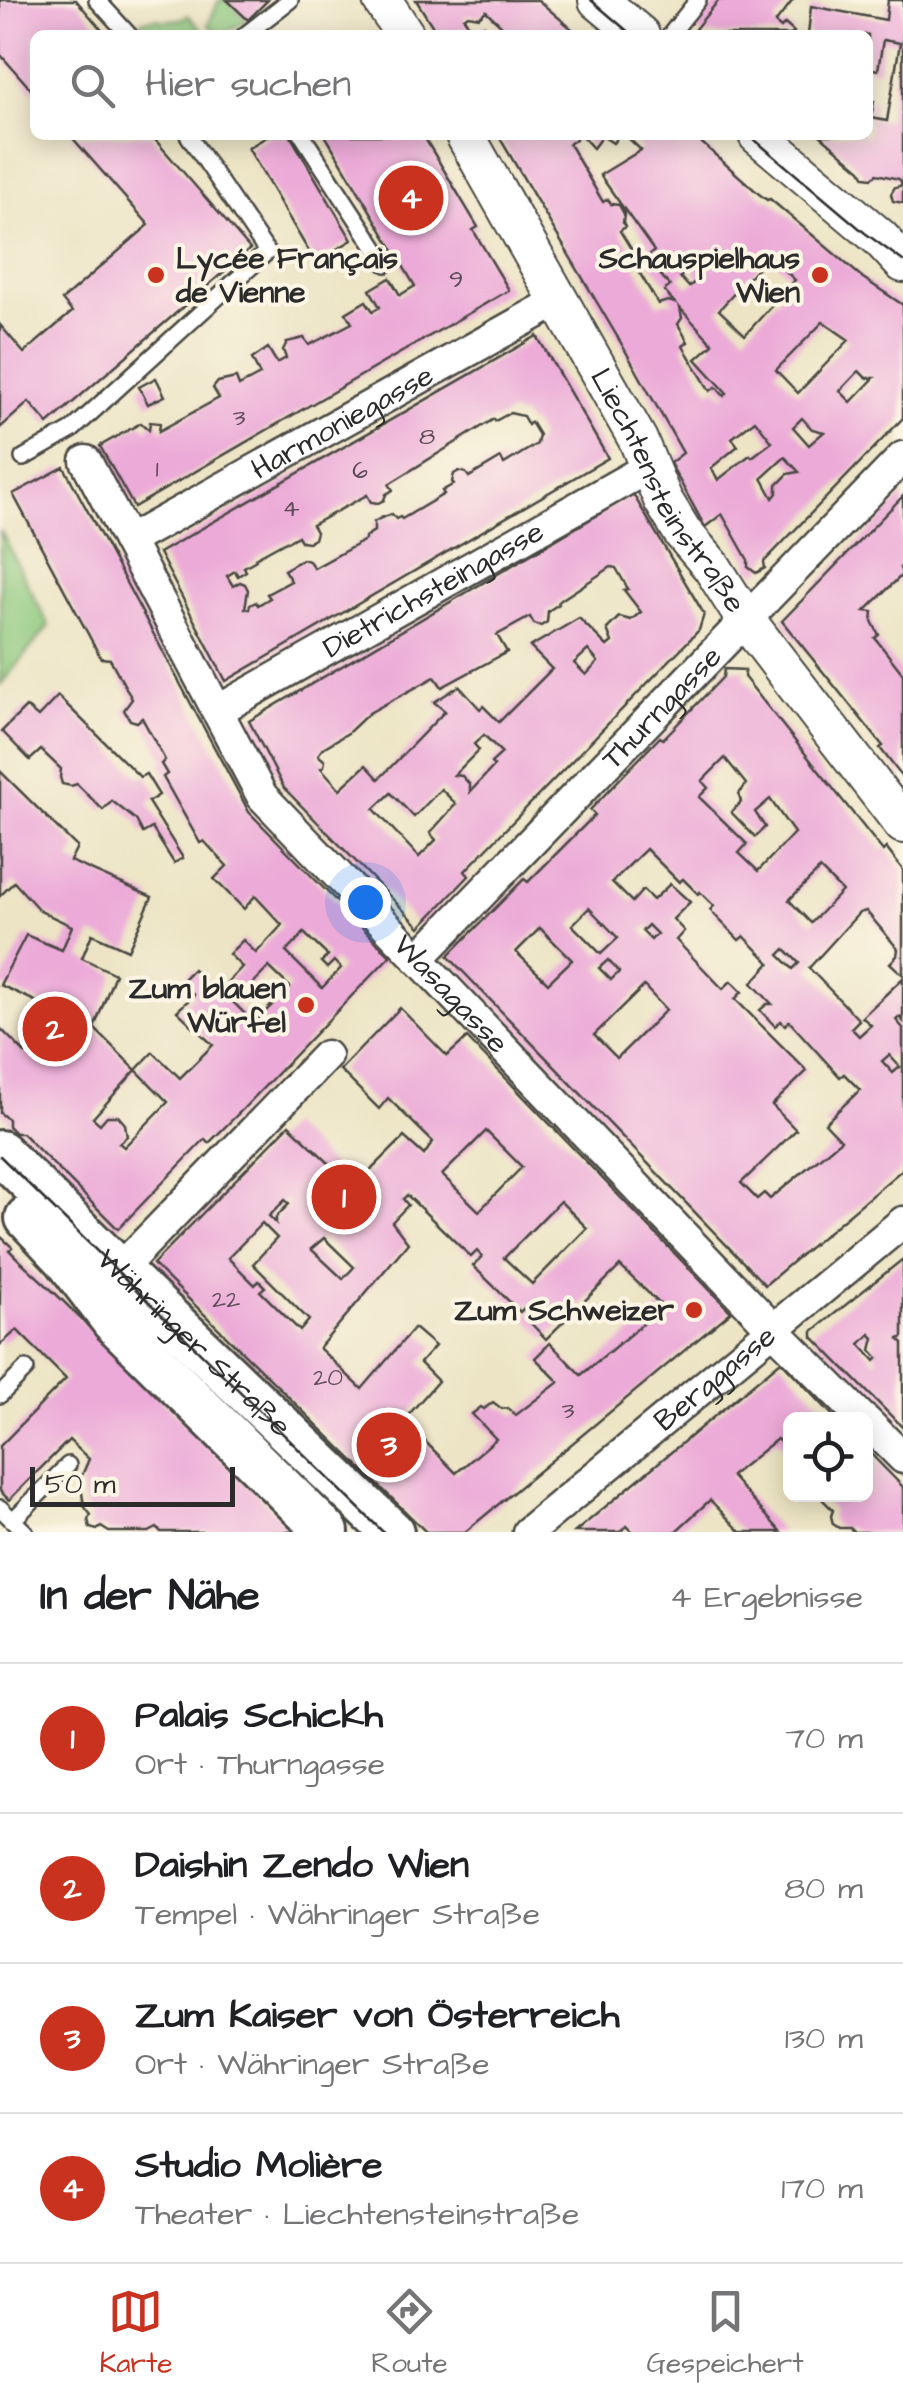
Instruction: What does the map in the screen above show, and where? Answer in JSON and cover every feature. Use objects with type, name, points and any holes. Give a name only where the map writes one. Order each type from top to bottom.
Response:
[{"type":"main road","name":"Währinger Straße","points":[[0,1152],[392,1532]]},
{"type":"main road","name":"Währinger Straße","points":[[0,1190],[65,1258],[114,1321],[327,1532]]},
{"type":"street","points":[[382,0],[402,30]]},
{"type":"street","points":[[598,0],[634,30]]},
{"type":"street","name":"Liechtensteinstraße","points":[[468,140],[638,440],[662,500],[675,521],[712,567],[745,620],[903,824]]},
{"type":"street","points":[[764,140],[895,250]]},
{"type":"street","name":"Harmoniegasse","points":[[128,541],[558,301]]},
{"type":"street","name":"Thurngasse","points":[[418,958],[903,457]]},
{"type":"street","name":"Wasagasse","points":[[86,461],[262,796],[857,1412]]},
{"type":"street","name":"Dietrichsteingasse","points":[[217,711],[650,467]]},
{"type":"street","points":[[119,1270],[326,1056]]},
{"type":"street","name":"Berggasse","points":[[528,1532],[903,1222]]},
{"type":"street","name":"Wasagasse","points":[[873,1428],[903,1458]]},
{"type":"lane","points":[[97,0],[124,30]]},
{"type":"lane","points":[[251,30],[290,0]]},
{"type":"lane","points":[[674,30],[698,0]]},
{"type":"lane","points":[[23,458],[72,430],[266,252],[191,140]]},
{"type":"lane","points":[[305,140],[386,264]]},
{"type":"lane","name":"Währinger Straße","points":[[0,1165],[374,1532]]},
{"type":"lane","points":[[0,1395],[26,1369]]},
{"type":"lane","points":[[0,1508],[19,1526],[68,1465]]},
{"type":"green space","points":[[219,0],[227,0],[248,20],[230,30],[214,30],[208,25]]},
{"type":"green space","points":[[188,15],[202,30],[143,30],[139,25],[158,18],[181,19]]},
{"type":"green space","points":[[0,530],[49,626],[0,685]]},
{"type":"building","points":[[0,0],[76,0],[102,30],[30,30],[30,88],[0,54]]},
{"type":"building","points":[[227,0],[268,0],[248,20]]},
{"type":"building","points":[[416,0],[538,0],[573,30],[504,30],[486,11],[479,17],[464,18],[473,30],[435,30]]},
{"type":"building","points":[[719,0],[793,0],[775,23],[792,30],[695,29]]},
{"type":"building","points":[[888,0],[903,0],[903,203],[893,201],[891,194],[902,183],[899,179],[877,174],[865,177],[826,140],[873,140],[873,118],[887,121],[900,43],[883,40],[878,70],[873,69],[873,30],[809,30],[811,6],[886,20]]},
{"type":"building","name":"Lycée Français de Vienne","points":[[74,140],[155,140],[250,249],[48,424],[29,402],[0,428],[0,325],[24,353],[72,312],[62,300],[149,225]]},
{"type":"building","points":[[262,140],[293,140],[352,240],[315,262],[248,148]]},
{"type":"building","points":[[328,140],[426,140],[478,227],[473,230],[509,290],[134,507],[100,446],[141,423],[149,430],[150,422],[160,423],[159,431],[219,398],[213,388],[218,382],[236,378],[239,386],[260,375],[252,359],[268,348],[277,363],[286,358],[283,350],[287,342],[304,338],[309,345],[352,323],[346,313],[366,301],[373,311],[380,307],[370,290],[390,278],[400,295],[415,286]]},
{"type":"building","points":[[501,140],[575,140],[569,144],[603,202],[608,199],[619,205],[624,214],[625,227],[620,231],[633,252],[629,255],[658,304],[675,303],[664,291],[670,286],[646,258],[654,251],[600,175],[641,150],[630,140],[699,140],[863,278],[903,305],[903,418],[764,562],[765,568],[756,573],[748,567],[748,560],[722,514],[705,527],[670,463],[683,453]],"holes":[[[769,255],[795,280],[745,335],[719,310]],[[695,264],[699,278],[689,287],[680,277]],[[680,308],[713,344],[696,359],[727,393],[724,396],[716,387],[710,391],[683,346],[688,342],[678,324],[682,318]],[[823,322],[849,340],[798,393],[776,370]],[[859,371],[866,378],[874,378],[851,402],[840,391]],[[802,418],[812,429],[824,432],[809,445],[793,427]],[[755,420],[772,442],[718,480],[711,468],[738,446],[732,438]],[[785,457],[799,472],[788,474],[777,485],[773,498],[762,478]]]},
{"type":"building","points":[[537,336],[608,458],[226,681],[159,553]],"holes":[[[510,413],[523,416],[539,435],[537,444],[504,464],[501,458],[469,477],[459,471],[454,474],[454,484],[442,491],[444,494],[402,519],[392,514],[381,518],[374,522],[374,531],[365,540],[314,568],[303,559],[284,570],[291,581],[267,594],[270,598],[245,608],[245,584],[233,586],[227,576],[235,571],[238,576],[255,558],[286,541],[298,536],[301,541],[314,539],[312,525],[367,495],[371,502],[384,500],[393,490],[389,484],[494,419]]]},
{"type":"building","points":[[156,378],[165,396],[148,404],[139,387]]},
{"type":"building","points":[[64,467],[249,812],[390,956],[243,1109],[209,1143],[205,1139],[118,1229],[22,1133],[15,1133],[0,1113],[0,1028],[26,1054],[31,1050],[35,1054],[45,1043],[58,1055],[72,1018],[0,985],[26,935],[62,950],[72,926],[40,911],[14,882],[0,896],[0,771],[77,847],[70,861],[152,897],[128,950],[92,934],[82,958],[115,974],[94,1028],[136,1070],[153,1052],[180,1078],[213,1045],[177,1011],[194,995],[180,982],[193,969],[217,993],[242,967],[229,954],[243,940],[256,953],[282,925],[255,896],[244,909],[214,879],[227,866],[204,841],[200,843],[163,777],[167,774],[161,764],[165,760],[142,718],[137,722],[130,720],[124,710],[132,699],[110,659],[101,658],[13,494]],"holes":[[[304,933],[328,956],[321,962],[327,968],[334,961],[341,968],[322,988],[286,952]],[[269,967],[290,987],[254,1023],[234,1003]],[[136,1070],[168,1102],[124,1147],[119,1143],[127,1136],[125,1124],[118,1116],[107,1116],[100,1124],[93,1118]]]},
{"type":"building","points":[[633,494],[704,614],[699,630],[465,871],[469,876],[420,927],[284,788],[249,721]],"holes":[[[611,567],[616,568],[628,589],[624,590],[641,612],[631,620],[619,617],[607,629],[612,642],[607,646],[579,618],[530,647],[552,669],[499,722],[483,706],[480,709],[459,686],[434,702],[445,711],[379,779],[366,765],[340,789],[321,768],[325,761],[318,755],[323,748],[348,733],[369,713],[435,677],[442,687],[507,652],[497,635],[530,617],[541,626],[558,602]],[[588,650],[598,662],[586,675],[574,663]],[[484,735],[502,753],[470,792],[470,785],[462,776],[454,775],[479,750],[474,744]],[[441,789],[456,804],[430,833],[436,840],[419,857],[374,809],[391,793],[414,817]]]},
{"type":"building","points":[[903,496],[903,574],[865,611],[873,612],[872,621],[879,635],[875,638],[903,674],[903,778],[880,748],[883,746],[782,621]]},
{"type":"building","points":[[724,669],[745,670],[744,677],[883,851],[886,848],[903,870],[903,975],[890,963],[898,949],[866,911],[859,913],[809,968],[859,1020],[851,1028],[859,1036],[871,1025],[862,1017],[903,978],[903,1021],[900,1017],[896,1020],[903,1028],[903,1169],[765,1285],[448,956],[595,815],[590,810],[723,677]],"holes":[[[725,758],[746,784],[739,794],[741,802],[731,812],[755,837],[765,827],[755,812],[770,799],[794,833],[758,871],[739,853],[747,844],[699,797],[708,788],[702,781]],[[646,849],[679,882],[683,879],[700,892],[714,906],[710,910],[739,940],[744,936],[770,963],[752,983],[772,1004],[760,1010],[775,1026],[789,1021],[840,1077],[844,1074],[860,1090],[825,1123],[841,1140],[770,1199],[764,1193],[757,1199],[741,1183],[796,1130],[772,1105],[807,1071],[735,999],[742,992],[731,981],[723,989],[676,940],[684,931],[673,919],[690,902],[670,884],[653,900],[643,890],[632,902],[612,882]],[[820,869],[842,891],[811,923],[789,900]],[[589,908],[618,938],[601,954],[572,925]],[[648,925],[657,934],[651,940],[642,931]],[[540,928],[572,960],[548,983],[516,952]],[[785,949],[799,963],[793,969],[779,955]],[[608,960],[619,972],[611,980],[599,968]],[[644,986],[666,1010],[617,1058],[594,1035]],[[889,1055],[900,1067],[893,1073],[882,1061]]]},
{"type":"building","points":[[58,696],[140,777],[146,774],[159,795],[148,802],[183,858],[174,863],[152,828],[143,833],[136,820],[112,801],[103,810],[77,784],[62,784],[61,769],[41,750],[30,760],[2,731],[26,707],[38,717]]},
{"type":"building","points":[[400,1008],[447,1056],[467,1038],[731,1312],[465,1532],[426,1532],[153,1264],[289,1125],[354,1187],[404,1137],[424,1155],[433,1142],[388,1098],[379,1109],[340,1070]],"holes":[[[486,1131],[522,1167],[479,1211],[442,1175]],[[407,1195],[471,1257],[477,1251],[482,1257],[473,1266],[520,1312],[529,1303],[534,1308],[525,1317],[546,1339],[620,1266],[663,1307],[581,1375],[550,1343],[535,1358],[559,1382],[516,1415],[493,1402],[472,1414],[496,1439],[456,1473],[404,1420],[438,1381],[420,1363],[435,1346],[414,1328],[362,1389],[319,1348],[408,1243],[392,1222],[408,1205],[403,1199]],[[285,1200],[289,1204],[276,1217],[276,1223],[269,1216]],[[560,1201],[587,1228],[532,1284],[504,1258]],[[262,1223],[277,1238],[253,1264],[309,1320],[300,1331],[260,1291],[265,1287],[259,1281],[255,1285],[228,1258]],[[324,1238],[354,1267],[343,1279],[311,1249]]]},
{"type":"building","points":[[0,1236],[12,1247],[9,1250],[295,1532],[161,1532],[157,1528],[149,1532],[109,1532],[101,1527],[90,1528],[91,1515],[84,1506],[80,1480],[89,1459],[69,1440],[9,1500],[0,1491],[0,1446],[66,1379],[17,1330],[0,1345]]},
{"type":"building","points":[[903,1259],[903,1337],[899,1339],[903,1343],[903,1428],[813,1337],[813,1331]],"holes":[[[870,1334],[874,1338],[871,1350],[878,1358],[875,1361],[860,1344]]]},
{"type":"building","points":[[781,1361],[829,1412],[783,1412],[783,1445],[777,1439],[731,1476],[781,1532],[741,1532],[710,1500],[675,1532],[633,1532],[627,1526],[620,1532],[575,1532]]},
{"type":"building","points":[[873,1456],[903,1487],[903,1532],[854,1532],[839,1528],[833,1524],[833,1510],[825,1502],[873,1502]]},
{"type":"tram line","points":[[591,0],[626,30]]},
{"type":"tram line","points":[[755,140],[903,261]]},
{"type":"tram line","points":[[0,1156],[383,1532]]},
{"type":"place","name":"Studio Molière","points":[[411,198]]},
{"type":"place","name":"Lycée Français de Vienne","points":[[156,275]]},
{"type":"place","name":"Schauspielhaus Wien","points":[[820,275]]},
{"type":"place","name":"Zum blauen Würfel","points":[[306,1005]]},
{"type":"place","name":"Daishin Zendo Wien","points":[[55,1029]]},
{"type":"place","name":"Palais Schickh","points":[[344,1197]]},
{"type":"place","name":"Zum Schweizer","points":[[694,1310]]},
{"type":"place","name":"Zum Kaiser von Österreich","points":[[389,1445]]}]
